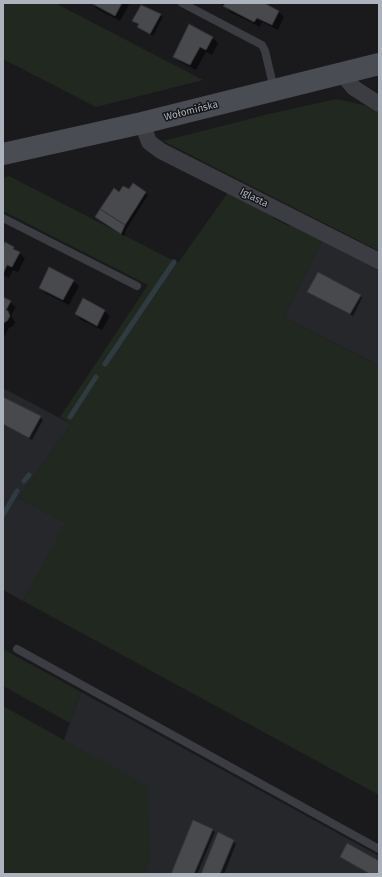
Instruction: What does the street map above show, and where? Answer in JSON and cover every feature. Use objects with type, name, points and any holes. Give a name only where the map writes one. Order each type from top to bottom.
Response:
[{"type":"main road","name":"Wołomińska","points":[[3,154],[142,124],[379,64]]},
{"type":"street","points":[[342,74],[354,88],[379,104]]},
{"type":"street","name":"Iglasta","points":[[142,124],[149,142],[160,151],[379,261]]},
{"type":"lane","points":[[182,3],[262,45],[269,63],[274,91]]},
{"type":"lane","points":[[3,218],[137,286]]},
{"type":"lane","points":[[18,649],[379,849]]},
{"type":"shaded area","points":[[3,3],[55,3],[203,80],[96,107],[3,59]]},
{"type":"shaded area","points":[[337,99],[364,105],[379,113],[379,251],[163,141],[269,114]]},
{"type":"shaded area","points":[[9,176],[178,263],[229,191],[271,213],[273,218],[289,226],[296,226],[323,239],[284,317],[379,366],[379,795],[23,601],[65,523],[19,498],[71,424],[60,417],[148,285],[3,211],[3,178]]},
{"type":"shaded area","points":[[323,239],[379,267],[379,366],[284,317]]},
{"type":"shaded area","points":[[3,388],[71,424],[19,498],[66,523],[23,601],[3,590]]},
{"type":"shaded area","points":[[3,649],[81,692],[70,723],[3,686]]},
{"type":"shaded area","points":[[81,692],[379,856],[379,874],[145,874],[150,855],[64,740]]},
{"type":"shaded area","points":[[3,706],[147,786],[150,855],[145,874],[3,874]]},
{"type":"building","points":[[91,3],[122,3],[115,16]]},
{"type":"building","points":[[223,3],[264,3],[279,11],[272,25],[257,18],[254,22],[223,6],[225,4]]},
{"type":"building","points":[[141,5],[161,14],[150,34],[137,27],[139,24],[132,21]]},
{"type":"building","points":[[189,24],[213,37],[206,50],[200,47],[190,65],[173,57]]},
{"type":"building","points":[[133,183],[146,192],[125,225],[100,209],[114,188],[119,192],[123,186],[129,189]]},
{"type":"building","points":[[100,209],[125,225],[121,234],[95,217]]},
{"type":"building","points":[[5,242],[14,247],[13,249],[20,252],[12,267],[7,265],[3,274],[3,246]]},
{"type":"building","points":[[49,267],[74,280],[63,300],[39,288]]},
{"type":"building","points":[[318,272],[361,295],[350,314],[307,292]]},
{"type":"building","points":[[3,297],[11,301],[6,310],[10,316],[7,321],[3,323]]},
{"type":"building","points":[[83,298],[105,310],[97,326],[75,314]]},
{"type":"building","points":[[3,397],[41,416],[29,438],[3,424]]},
{"type":"building","points":[[193,820],[213,829],[194,874],[171,874]]},
{"type":"building","points":[[218,832],[234,840],[220,874],[201,874]]},
{"type":"building","points":[[347,843],[379,861],[379,874],[370,874],[340,857]]},
{"type":"waterway","points":[[105,364],[174,262]]},
{"type":"waterway","points":[[70,417],[96,377]]},
{"type":"waterway","points":[[24,481],[29,475]]},
{"type":"waterway","points":[[3,515],[17,491]]}]
